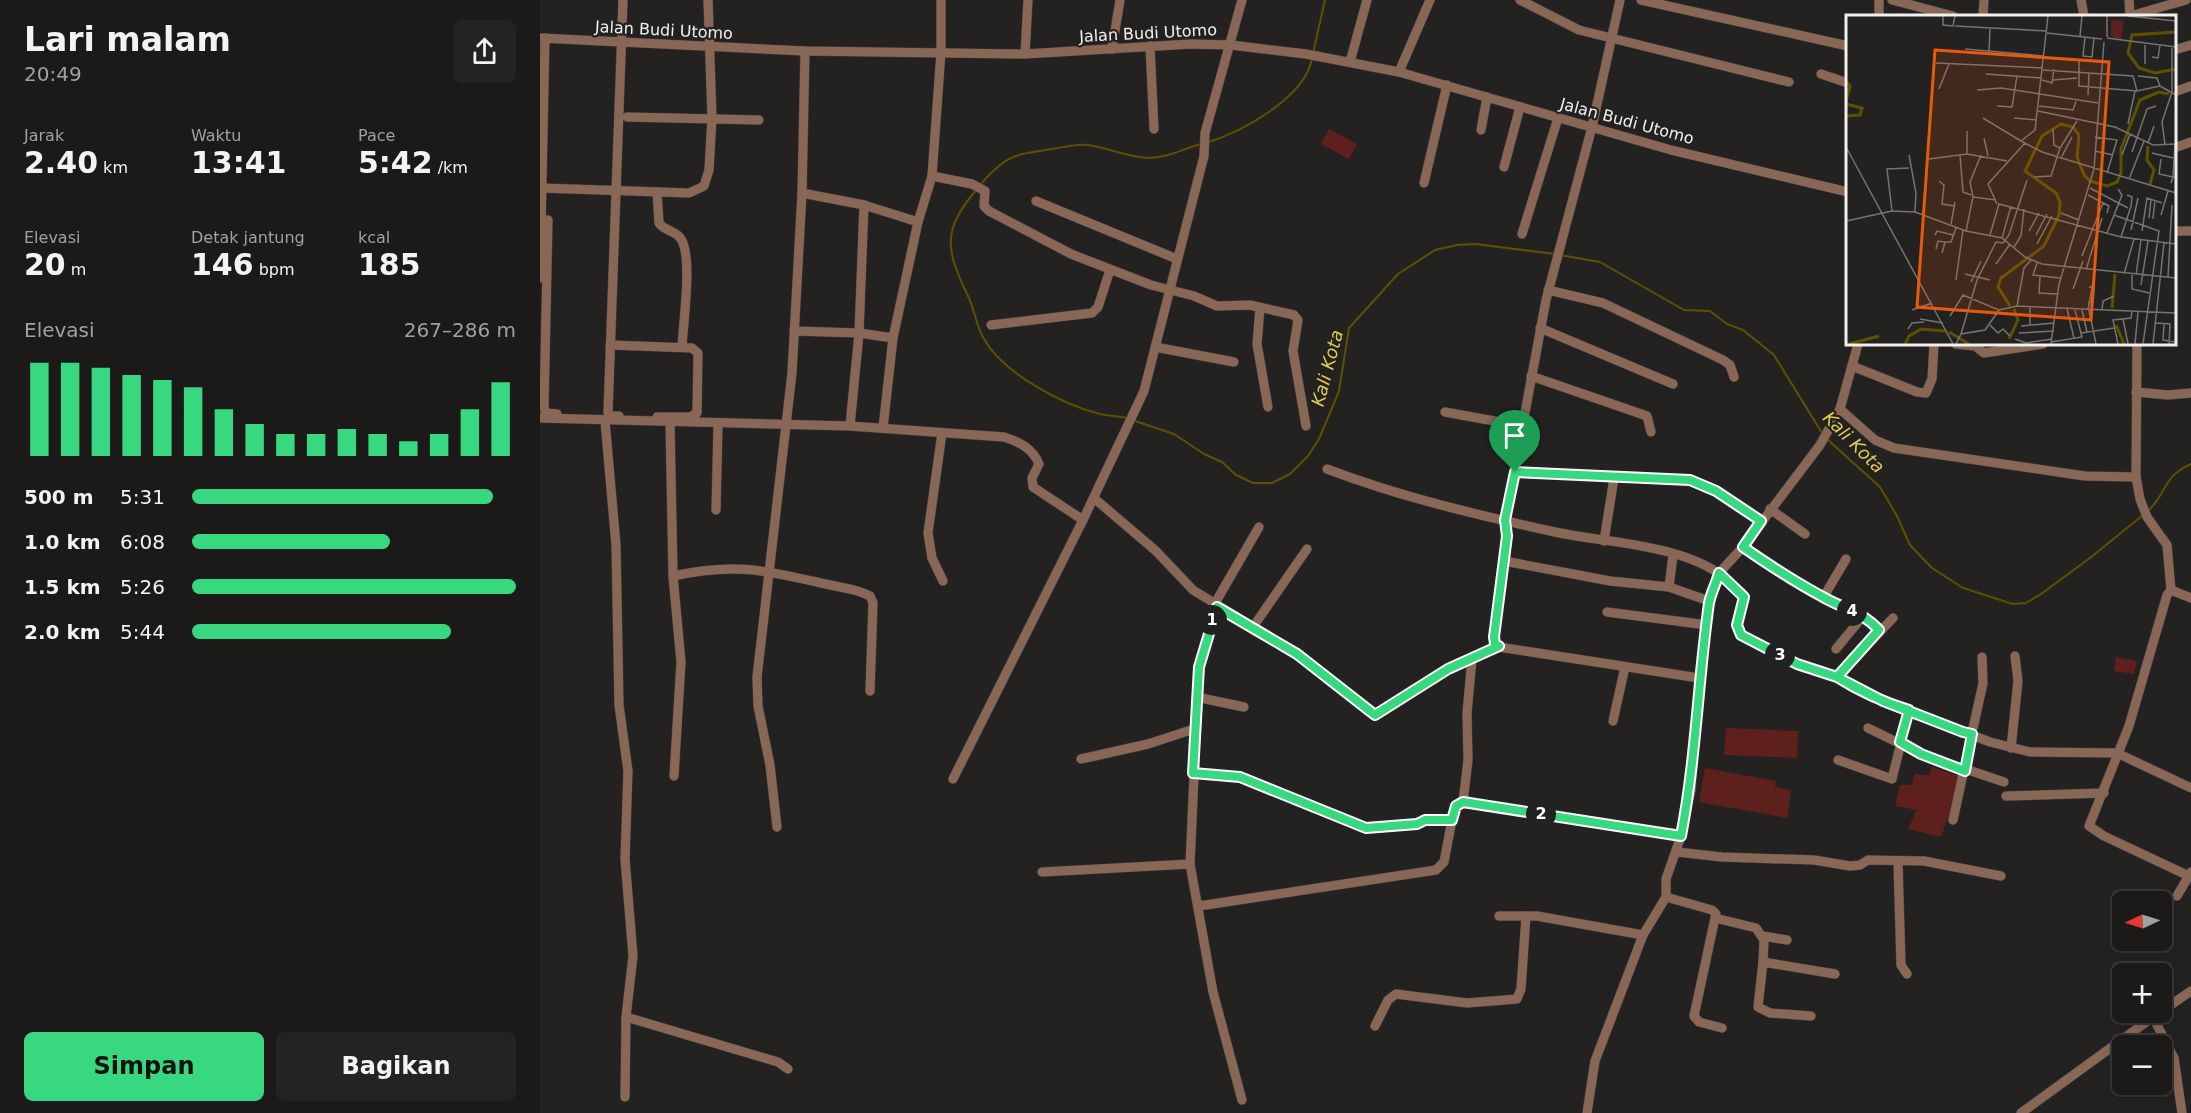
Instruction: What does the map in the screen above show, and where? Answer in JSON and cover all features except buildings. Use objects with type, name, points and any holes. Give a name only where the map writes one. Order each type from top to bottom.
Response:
[{"type":"street","points":[[610,345],[692,348],[698,353],[697,413],[690,417],[609,416],[608,407],[615,189],[623,0]]},
{"type":"street","points":[[542,188],[689,193],[704,186],[709,170],[711,118],[708,0]]},
{"type":"street","points":[[883,428],[893,338],[918,222],[932,176],[941,52],[941,0]]},
{"type":"street","points":[[1025,54],[1028,0]]},
{"type":"street","points":[[1112,49],[1120,0]]},
{"type":"street","points":[[953,779],[1095,499],[1146,385],[1205,150],[1204,136],[1242,0]]},
{"type":"street","points":[[1350,62],[1367,0]]},
{"type":"street","points":[[1399,72],[1430,0]]},
{"type":"street","points":[[1520,0],[1579,30],[1789,82]]},
{"type":"street","points":[[1620,0],[1592,127],[1554,263],[1540,328],[1505,520],[1507,536],[1494,637],[1495,644],[1499,646],[1699,678]]},
{"type":"street","points":[[1641,0],[1846,46]]},
{"type":"street","points":[[1892,0],[1949,15]]},
{"type":"street","points":[[1983,15],[1984,0]]},
{"type":"street","points":[[2082,0],[2084,15]]},
{"type":"street","points":[[2134,15],[2186,0]]},
{"type":"street","points":[[540,278],[542,38]]},
{"type":"street","name":"Jalan Budi Utomo","points":[[542,38],[711,48],[1025,54],[1150,46],[1231,45],[1320,56],[1399,72],[1671,150],[1846,192]]},
{"type":"street","points":[[2176,51],[2191,45]]},
{"type":"street","points":[[1150,46],[1154,129]]},
{"type":"street","points":[[777,826],[770,765],[757,693],[758,658],[788,424],[802,193],[805,51]]},
{"type":"street","points":[[1821,74],[1846,82]]},
{"type":"street","points":[[1424,183],[1447,85]]},
{"type":"street","points":[[2176,92],[2191,86]]},
{"type":"street","points":[[1482,130],[1487,97]]},
{"type":"street","points":[[1504,167],[1520,107]]},
{"type":"street","points":[[627,117],[759,120]]},
{"type":"street","points":[[1522,234],[1558,118]]},
{"type":"street","points":[[2176,148],[2191,142]]},
{"type":"street","points":[[932,176],[972,184],[987,194],[984,206],[989,211],[1110,270],[1170,291],[1205,299],[1217,306],[1240,305],[1294,315],[1298,320],[1293,351],[1306,426]]},
{"type":"street","points":[[657,192],[658,223],[662,228],[680,237],[685,247],[687,272],[682,347]]},
{"type":"street","points":[[802,193],[864,205],[918,222]]},
{"type":"street","points":[[1036,201],[1177,259]]},
{"type":"street","points":[[850,426],[859,333],[864,205]]},
{"type":"street","points":[[548,220],[543,407],[546,413],[580,416],[597,415],[608,407]]},
{"type":"street","points":[[991,325],[1092,313],[1098,307],[1110,270]]},
{"type":"street","points":[[1548,290],[1602,303],[1723,360],[1730,365],[1734,377]]},
{"type":"street","points":[[1260,308],[1257,344],[1268,407]]},
{"type":"street","points":[[1540,328],[1673,384]]},
{"type":"street","points":[[794,331],[859,333],[893,338]]},
{"type":"street","points":[[1587,1113],[1595,1061],[1643,935],[1666,897],[1666,879],[1681,836],[1691,790],[1699,678],[1709,601],[1719,573],[1743,547],[1820,445],[1830,428],[1840,409],[1858,345]]},
{"type":"street","points":[[1852,366],[1917,392],[1926,393],[1932,379],[1934,345]]},
{"type":"street","points":[[1965,345],[1974,346],[1984,353],[2036,345]]},
{"type":"street","points":[[2137,345],[2136,477],[2141,504],[2147,517],[2168,545],[2171,590],[2160,614],[2129,726],[2090,826],[2104,836],[2190,875],[2177,896]]},
{"type":"street","points":[[1155,347],[1234,362]]},
{"type":"street","points":[[1531,376],[1647,416],[1651,432]]},
{"type":"street","points":[[2136,392],[2168,395],[2191,393]]},
{"type":"street","points":[[1840,409],[1875,440],[1894,448],[2085,476],[2136,477]]},
{"type":"street","points":[[1445,412],[1522,426]]},
{"type":"street","points":[[540,418],[718,425],[850,426],[1005,437],[1032,452],[1039,464],[1032,478],[1033,487],[1083,520]]},
{"type":"street","points":[[605,421],[616,545],[619,705],[628,771],[625,859],[633,956],[626,1017],[625,1097]]},
{"type":"street","points":[[670,423],[673,576],[681,662],[674,776]]},
{"type":"street","points":[[716,510],[718,425]]},
{"type":"street","points":[[942,433],[928,533],[932,558],[943,581]]},
{"type":"street","points":[[1327,469],[1373,487],[1505,520],[1673,555],[1719,573],[1744,597],[1737,625],[1741,635],[1797,664],[1837,677],[1856,688],[1909,710],[2011,748],[2068,754],[2117,753],[2191,788]]},
{"type":"street","points":[[1515,472],[1690,480],[1716,491],[1761,521]]},
{"type":"street","points":[[1604,541],[1614,478]]},
{"type":"street","points":[[1095,499],[1156,551],[1193,590],[1215,606],[1297,654],[1375,715],[1448,669],[1499,646]]},
{"type":"street","points":[[1770,509],[1805,534]]},
{"type":"street","points":[[1242,1100],[1213,992],[1190,864],[1194,729],[1199,667],[1215,606],[1259,527]]},
{"type":"street","points":[[1743,547],[1823,598],[1864,615],[1879,630]]},
{"type":"street","points":[[1253,627],[1307,549]]},
{"type":"street","points":[[1669,587],[1673,555]]},
{"type":"street","points":[[1823,598],[1846,559]]},
{"type":"street","points":[[1504,561],[1610,581],[1669,587],[1709,601]]},
{"type":"street","points":[[673,576],[732,567],[770,571],[856,590],[870,596],[873,603],[870,691]]},
{"type":"street","points":[[2171,590],[2191,598]]},
{"type":"street","points":[[1606,612],[1707,625]]},
{"type":"street","points":[[1836,649],[1864,615]]},
{"type":"street","points":[[1837,677],[1879,630],[1893,618]]},
{"type":"street","points":[[2011,748],[2018,681],[2015,656]]},
{"type":"street","points":[[1953,820],[1984,679],[1982,657]]},
{"type":"street","points":[[1463,802],[1468,760],[1467,713],[1472,659]]},
{"type":"street","points":[[1613,722],[1625,667]]},
{"type":"street","points":[[1196,697],[1244,707]]},
{"type":"street","points":[[1838,760],[1892,779],[1909,710]]},
{"type":"street","points":[[1868,728],[1921,754],[1965,771],[2004,782]]},
{"type":"street","points":[[1081,759],[1148,744],[1194,729]]},
{"type":"street","points":[[1193,773],[1240,777],[1366,828],[1417,824],[1425,820],[1452,820]]},
{"type":"street","points":[[2006,796],[2104,793]]},
{"type":"street","points":[[1199,906],[1436,870],[1444,862],[1456,806],[1463,802],[1681,836]]},
{"type":"street","points":[[1677,852],[1722,857],[1815,860],[1850,866],[1860,866],[1868,860],[1924,861],[2001,876]]},
{"type":"street","points":[[1898,862],[1900,965],[1907,974]]},
{"type":"street","points":[[1042,872],[1133,869],[1190,864]]},
{"type":"street","points":[[1666,897],[1712,910],[1716,914],[1694,1016],[1699,1022],[1722,1028]]},
{"type":"street","points":[[1500,916],[1526,916],[1643,935]]},
{"type":"street","points":[[1375,1026],[1388,1000],[1396,994],[1467,1003],[1517,999],[1521,989],[1526,916]]},
{"type":"street","points":[[1715,918],[1756,928],[1764,936],[1787,940]]},
{"type":"street","points":[[1764,936],[1758,1007],[1770,1013],[1811,1016]]},
{"type":"street","points":[[1763,962],[1835,974]]},
{"type":"street","points":[[2172,1004],[2191,991]]},
{"type":"street","points":[[626,1017],[778,1062],[788,1069]]},
{"type":"street","points":[[2021,1113],[2146,1023]]},
{"type":"street","points":[[2161,1023],[2174,1058],[2182,1113]]},
{"type":"shaded area","points":[[1329,129],[1357,144],[1349,159],[1321,144]]},
{"type":"shaded area","points":[[2116,657],[2137,661],[2134,674],[2114,671]]},
{"type":"shaded area","points":[[1726,728],[1798,731],[1797,758],[1724,755]]},
{"type":"shaded area","points":[[1932,767],[1962,777],[1941,837],[1908,829],[1917,810],[1895,806],[1900,785],[1912,785],[1914,774],[1929,775]]},
{"type":"shaded area","points":[[1705,768],[1776,781],[1775,787],[1791,790],[1787,818],[1699,802]]},
{"type":"waterway","name":"Kali Kota","points":[[1313,53],[1325,0]]},
{"type":"waterway","name":"Kali Kota","points":[[1206,143],[1254,122],[1285,99],[1298,86],[1312,58]]},
{"type":"waterway","name":"Kali Kota","points":[[980,185],[997,167],[1012,158],[1029,153],[1074,145],[1088,145],[1132,156],[1155,158],[1201,144]]},
{"type":"waterway","name":"Kali Kota","points":[[977,189],[957,217],[951,241],[955,266],[984,339],[1005,364],[1035,386],[1085,410],[1127,418]]},
{"type":"waterway","name":"Kali Kota","points":[[1132,420],[1174,434],[1204,454],[1222,462],[1236,475],[1253,483],[1272,483],[1290,474],[1308,456],[1319,439],[1339,391],[1349,328],[1398,274],[1435,250],[1457,245],[1475,244],[1555,254]]},
{"type":"waterway","name":"Kali Kota","points":[[1560,255],[1600,262],[1684,310],[1710,311],[1727,324],[1743,330],[1774,355],[1822,433]]},
{"type":"waterway","name":"Kali Kota","points":[[1828,440],[1880,487],[1910,545],[1932,568],[1963,588],[2013,604],[2026,603],[2041,594],[2143,515]]},
{"type":"waterway","name":"Kali Kota","points":[[2148,511],[2169,480],[2181,469],[2191,464]]},
{"type":"route","points":[[1515,472],[1505,520],[1507,536],[1494,637],[1495,644],[1499,646],[1448,669],[1375,715],[1297,654],[1217,607],[1207,634],[1199,667],[1193,773],[1240,777],[1366,828],[1417,824],[1425,820],[1452,820],[1456,806],[1463,802],[1681,836],[1691,790],[1699,678],[1709,601],[1719,573],[1742,592],[1744,597],[1737,625],[1741,635],[1797,664],[1837,677],[1883,701],[1909,710],[1963,732],[1972,734],[1965,771],[1921,754],[1900,742],[1909,710],[1894,705],[1883,701],[1856,688],[1837,677],[1879,630],[1863,614],[1843,608],[1823,598],[1743,547],[1761,521],[1716,491],[1690,480],[1515,472]]}]
